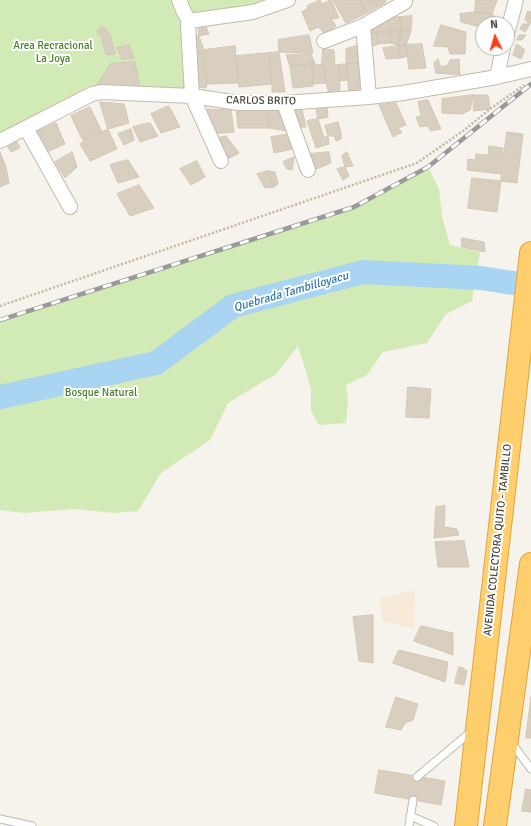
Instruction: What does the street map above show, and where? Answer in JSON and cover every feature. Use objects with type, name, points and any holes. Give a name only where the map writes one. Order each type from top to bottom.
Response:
[{"type":"highway","name":"AVENIDA COLECTORA QUITO - TAMBILLO","points":[[466,826],[531,253]]},
{"type":"highway","points":[[495,826],[531,564]]},
{"type":"street","points":[[179,0],[189,21],[192,96],[221,161]]},
{"type":"street","points":[[189,21],[253,12],[288,0]]},
{"type":"street","points":[[512,16],[516,0]]},
{"type":"street","points":[[324,41],[363,26],[404,2]]},
{"type":"street","points":[[363,26],[369,97]]},
{"type":"street","points":[[497,77],[501,56]]},
{"type":"street","name":"CARLOS BRITO","points":[[0,141],[92,94],[101,92],[192,96],[239,103],[284,103],[403,93],[497,77],[531,69]]},
{"type":"street","points":[[284,103],[308,170]]},
{"type":"street","points":[[26,128],[70,207]]},
{"type":"lane","points":[[417,777],[477,726]]},
{"type":"lane","points":[[507,737],[531,769]]},
{"type":"lane","points":[[409,826],[413,800]]},
{"type":"lane","points":[[410,816],[434,826]]},
{"type":"lane","points":[[0,818],[32,826]]},
{"type":"path","points":[[0,306],[418,163],[463,131],[490,109],[525,85]]},
{"type":"shaded area","points":[[415,590],[414,629],[382,621],[380,598]]},
{"type":"green space","name":"Area Recracional La Joya","points":[[0,0],[285,0],[189,23],[192,98],[94,90],[0,137]]},
{"type":"green space","name":"Bosque Natural","points":[[428,167],[439,189],[442,217],[450,245],[480,252],[472,301],[446,314],[427,343],[383,352],[367,375],[346,385],[348,400],[346,423],[319,425],[311,411],[311,388],[298,346],[276,374],[228,403],[210,440],[161,473],[138,511],[114,513],[74,509],[24,513],[0,510],[0,320],[354,207]]},
{"type":"building","points":[[320,0],[336,26],[325,34],[318,27],[310,31],[302,12],[308,8],[307,6]]},
{"type":"building","points":[[331,0],[339,18],[332,19],[323,4]]},
{"type":"building","points":[[333,0],[360,0],[367,13],[346,23]]},
{"type":"building","points":[[360,0],[374,0],[378,7],[367,13]]},
{"type":"building","points":[[374,0],[385,0],[386,2],[378,7]]},
{"type":"building","points":[[476,0],[497,0],[492,14],[475,12]]},
{"type":"building","points":[[528,11],[531,12],[530,24],[525,20]]},
{"type":"building","points":[[475,12],[492,14],[494,16],[475,16],[475,26],[461,22],[460,14]]},
{"type":"building","points":[[412,16],[411,31],[401,30],[400,17]]},
{"type":"building","points":[[400,17],[401,30],[390,32],[389,18]]},
{"type":"building","points":[[389,18],[390,32],[372,34],[371,26]]},
{"type":"building","points":[[198,23],[205,24],[209,34],[199,36]]},
{"type":"building","points":[[523,24],[530,24],[525,32],[520,29]]},
{"type":"building","points":[[441,25],[466,32],[465,54],[450,54],[448,47],[434,46]]},
{"type":"building","points":[[102,26],[110,34],[115,54],[106,55],[101,36],[97,32]]},
{"type":"building","points":[[401,30],[411,31],[406,45],[399,46]]},
{"type":"building","points":[[401,30],[399,46],[391,43],[390,32]]},
{"type":"building","points":[[390,32],[391,43],[378,44],[377,33]]},
{"type":"building","points":[[377,33],[378,44],[371,47],[367,35]]},
{"type":"building","points":[[191,34],[199,36],[204,50],[203,53],[192,54]]},
{"type":"building","points":[[309,35],[313,53],[279,52],[278,40]]},
{"type":"building","points":[[519,35],[526,35],[522,40],[517,40]]},
{"type":"building","points":[[422,44],[426,68],[409,69],[406,45]]},
{"type":"building","points":[[517,44],[525,50],[521,59],[515,56]]},
{"type":"building","points":[[129,45],[134,58],[122,59],[117,48]]},
{"type":"building","points":[[360,45],[360,63],[346,64],[346,49]]},
{"type":"building","points":[[406,45],[408,56],[401,58],[399,46]]},
{"type":"building","points":[[235,46],[238,83],[207,84],[204,50]]},
{"type":"building","points":[[399,46],[401,58],[386,59],[383,48]]},
{"type":"building","points":[[323,49],[334,50],[335,65],[322,65]]},
{"type":"building","points":[[279,52],[285,92],[272,92],[269,53]]},
{"type":"building","points":[[203,53],[207,84],[206,88],[195,87],[192,54]]},
{"type":"building","points":[[269,53],[272,84],[239,87],[236,56]]},
{"type":"building","points":[[311,54],[315,64],[290,66],[286,55]]},
{"type":"building","points":[[438,59],[441,67],[448,65],[450,60],[459,59],[460,75],[436,73],[434,63]]},
{"type":"building","points":[[135,62],[140,88],[94,90],[110,64]]},
{"type":"building","points":[[360,63],[363,91],[349,92],[346,64]]},
{"type":"building","points":[[312,64],[313,86],[293,88],[290,66]]},
{"type":"building","points":[[312,64],[324,65],[326,83],[313,84]]},
{"type":"building","points":[[346,64],[348,80],[340,81],[339,65]]},
{"type":"building","points":[[339,65],[340,90],[329,94],[326,83],[325,67]]},
{"type":"building","points":[[473,95],[488,95],[490,109],[474,111]]},
{"type":"building","points":[[473,95],[470,110],[462,114],[442,113],[442,99]]},
{"type":"building","points":[[428,100],[441,129],[431,131],[427,126],[420,127],[416,117],[421,116],[418,102]]},
{"type":"building","points":[[100,102],[124,104],[129,123],[108,129]]},
{"type":"building","points":[[396,103],[406,125],[398,128],[402,132],[393,137],[379,105]]},
{"type":"building","points":[[169,106],[180,127],[161,133],[151,114]]},
{"type":"building","points":[[268,106],[283,106],[287,131],[269,128]]},
{"type":"building","points":[[268,106],[269,128],[238,128],[236,107]]},
{"type":"building","points":[[90,107],[102,132],[83,141],[71,116]]},
{"type":"building","points":[[316,107],[327,107],[328,117],[318,119]]},
{"type":"building","points":[[208,109],[231,110],[234,132],[210,134]]},
{"type":"building","points":[[295,109],[302,109],[306,127],[299,127]]},
{"type":"building","points":[[318,119],[324,138],[328,136],[329,144],[316,148],[307,121]]},
{"type":"building","points":[[338,122],[341,139],[336,141],[334,136],[328,136],[325,126]]},
{"type":"building","points":[[56,123],[65,144],[45,153],[36,131]]},
{"type":"building","points":[[150,123],[158,136],[140,142],[133,127]]},
{"type":"building","points":[[108,129],[117,149],[90,161],[80,144]]},
{"type":"building","points":[[131,129],[134,140],[124,145],[118,134]]},
{"type":"building","points":[[507,132],[523,134],[517,183],[501,181]]},
{"type":"building","points":[[289,134],[293,149],[274,153],[271,137]]},
{"type":"building","points":[[226,136],[239,153],[228,159],[215,139]]},
{"type":"building","points":[[16,140],[20,148],[11,152],[7,145]]},
{"type":"building","points":[[489,146],[503,148],[501,174],[467,170],[468,159],[475,160],[476,154],[488,155]]},
{"type":"building","points":[[0,152],[6,167],[9,183],[0,187]]},
{"type":"building","points":[[72,152],[77,167],[65,178],[55,162]]},
{"type":"building","points":[[329,152],[331,163],[314,170],[310,154]]},
{"type":"building","points":[[347,152],[353,166],[345,167],[342,156]]},
{"type":"building","points":[[294,157],[292,170],[287,169],[283,162]]},
{"type":"building","points":[[128,160],[139,177],[118,183],[110,165]]},
{"type":"building","points":[[197,161],[205,177],[191,185],[180,169]]},
{"type":"building","points":[[345,167],[349,176],[343,180],[337,169]]},
{"type":"building","points":[[268,171],[274,187],[265,188],[257,174]]},
{"type":"building","points":[[268,171],[275,172],[278,184],[274,187]]},
{"type":"building","points":[[472,178],[501,181],[497,212],[468,208]]},
{"type":"building","points":[[139,185],[154,208],[130,216],[117,194]]},
{"type":"building","points":[[462,238],[484,242],[485,252],[462,247]]},
{"type":"building","points":[[408,387],[431,389],[429,418],[406,417]]},
{"type":"building","points":[[445,506],[444,527],[457,529],[459,535],[434,538],[436,507]]},
{"type":"building","points":[[464,541],[469,567],[438,567],[435,542]]},
{"type":"building","points":[[373,615],[373,663],[359,661],[353,617]]},
{"type":"building","points":[[421,626],[453,633],[453,655],[414,641]]},
{"type":"building","points":[[399,650],[448,662],[445,682],[393,663]]},
{"type":"building","points":[[459,667],[467,671],[464,685],[455,683]]},
{"type":"building","points":[[396,697],[418,704],[413,720],[405,723],[401,730],[386,727]]},
{"type":"building","points":[[531,697],[531,738],[526,738]]},
{"type":"building","points":[[379,770],[445,781],[441,805],[375,793]]},
{"type":"building","points":[[526,789],[531,790],[531,812],[522,811]]},
{"type":"waterway","name":"Quebrada Tambilloyacu","points":[[0,397],[156,363],[233,306],[363,272],[481,278],[531,286]]},
{"type":"railway","points":[[0,320],[354,207],[428,167],[531,84]]}]
